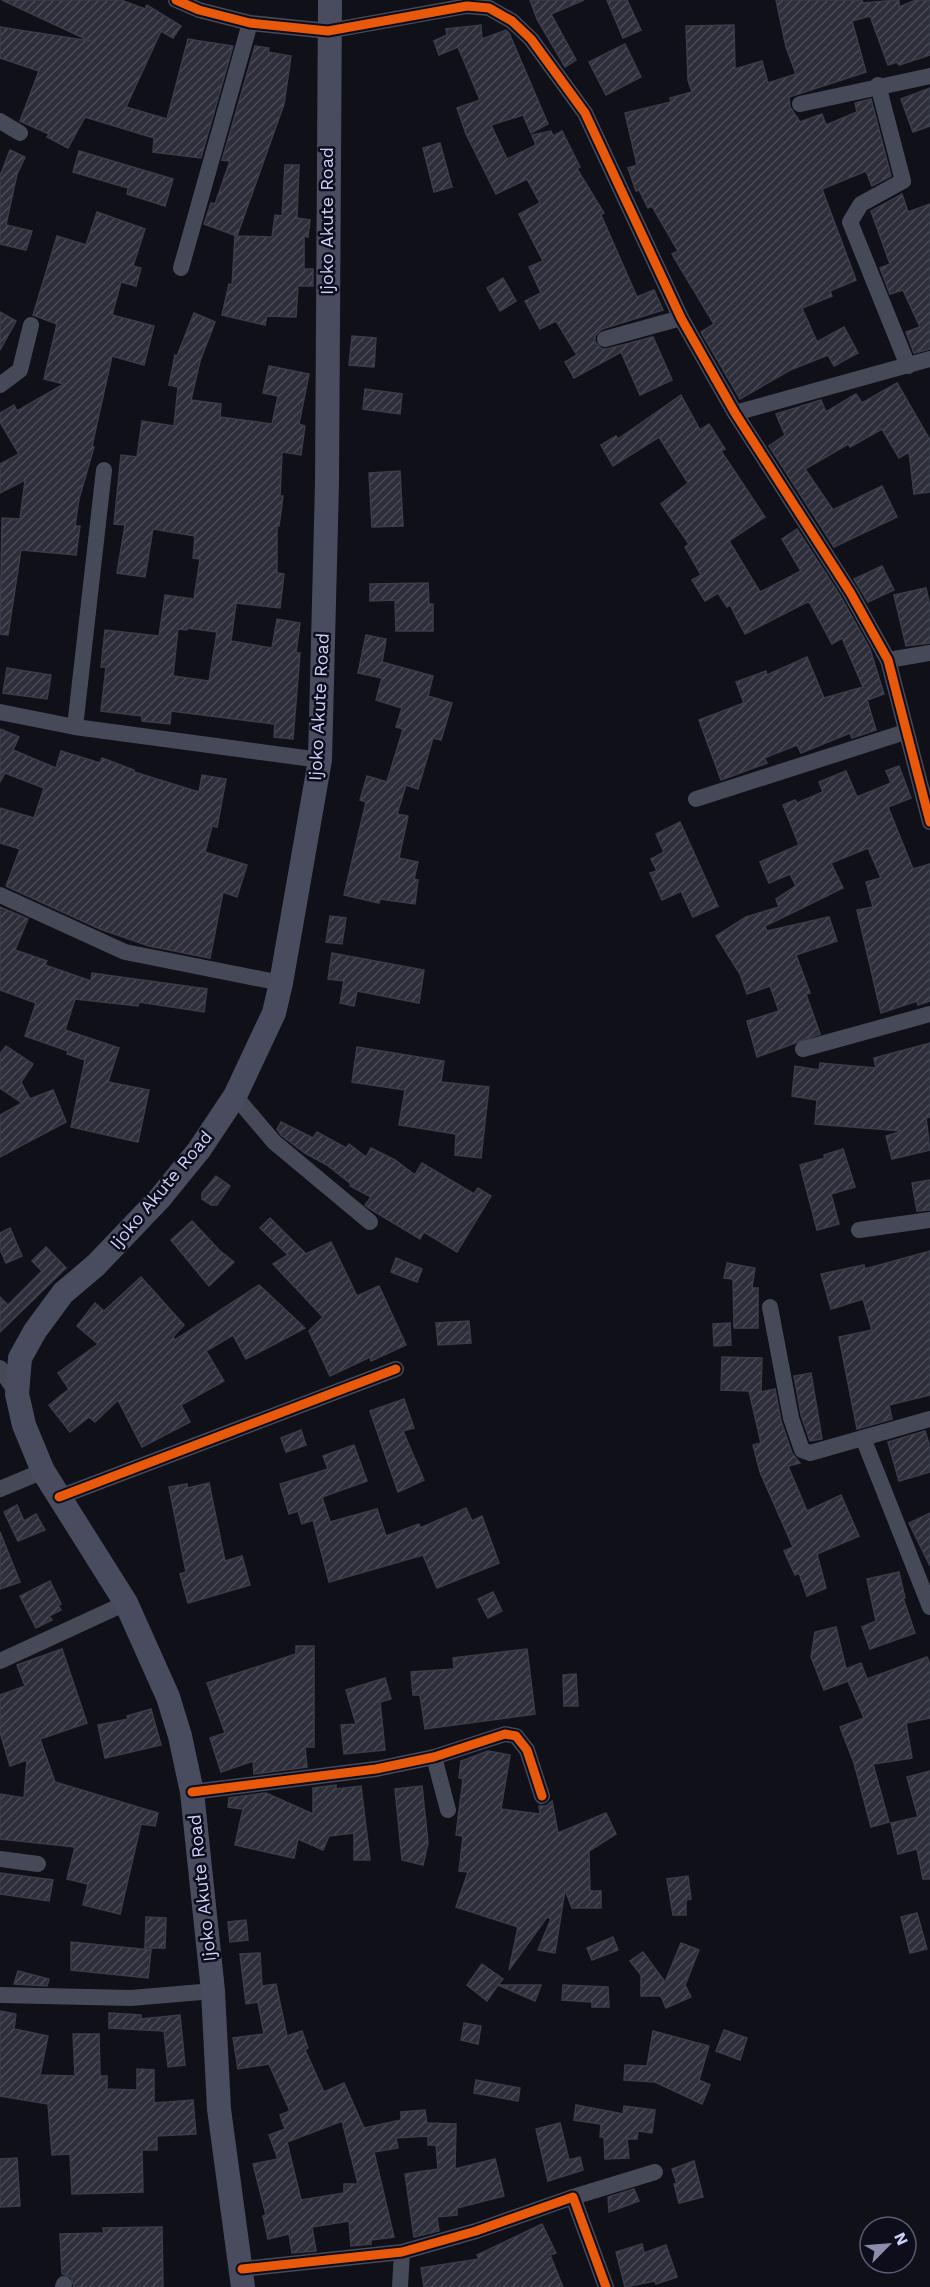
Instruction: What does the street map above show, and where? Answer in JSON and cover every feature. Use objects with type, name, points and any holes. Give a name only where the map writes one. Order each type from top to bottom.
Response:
[{"type":"main road","name":"Ijoko Akute Road","points":[[243,2278],[219,2109],[213,1991],[192,1792],[168,1697],[126,1603],[43,1472],[24,1425],[17,1394],[20,1358],[35,1331],[63,1293],[96,1265],[160,1197],[199,1150],[235,1096],[274,1013],[281,983],[320,760],[327,483],[328,32],[330,0]]},
{"type":"street","points":[[176,0],[199,10],[250,23],[328,32],[467,3],[489,8],[512,21],[531,39],[585,113],[681,318],[735,413],[850,592],[888,660],[930,822]]},
{"type":"street","points":[[181,267],[250,23]]},
{"type":"street","points":[[800,104],[878,85],[930,76]]},
{"type":"street","points":[[878,85],[903,181],[861,204],[849,222],[908,366]]},
{"type":"street","points":[[0,121],[20,133]]},
{"type":"street","points":[[605,339],[681,318]]},
{"type":"street","points":[[0,384],[20,370],[31,325]]},
{"type":"street","points":[[735,413],[930,359]]},
{"type":"street","points":[[75,727],[104,470]]},
{"type":"street","points":[[888,660],[930,653]]},
{"type":"street","points":[[0,712],[75,727],[320,760]]},
{"type":"street","points":[[696,799],[905,732]]},
{"type":"street","points":[[0,895],[125,952],[281,983]]},
{"type":"street","points":[[803,1048],[930,1014]]},
{"type":"street","points":[[235,1096],[274,1142],[370,1222]]},
{"type":"street","points":[[859,1230],[930,1220]]},
{"type":"street","points":[[770,1307],[791,1418],[802,1450],[810,1454],[930,1419]]},
{"type":"street","points":[[0,1368],[17,1394]]},
{"type":"street","points":[[59,1497],[396,1369]]},
{"type":"street","points":[[863,1438],[930,1607]]},
{"type":"street","points":[[0,1489],[43,1472]]},
{"type":"street","points":[[0,1662],[126,1603]]},
{"type":"street","points":[[192,1792],[376,1768],[434,1757],[505,1734],[516,1736],[527,1750],[542,1796]]},
{"type":"street","points":[[434,1757],[448,1810]]},
{"type":"street","points":[[0,1859],[38,1864]]},
{"type":"street","points":[[0,1995],[131,1998],[213,1991]]},
{"type":"street","points":[[243,2278],[402,2252],[476,2231],[573,2197],[655,2172]]},
{"type":"street","points":[[573,2197],[606,2287]]},
{"type":"street","points":[[400,2287],[402,2252]]},
{"type":"building","points":[[2,0],[121,0],[145,9],[147,5],[181,26],[173,38],[161,31],[126,107],[167,119],[188,39],[233,46],[201,158],[153,152],[154,138],[85,117],[68,148],[47,137],[49,134],[20,121],[39,71],[0,58],[0,27],[90,41]]},
{"type":"building","points":[[530,0],[584,0],[551,14],[576,60],[565,67],[537,19]]},
{"type":"building","points":[[607,0],[627,0],[641,30],[623,38]]},
{"type":"building","points":[[776,0],[862,0],[863,3],[899,0],[899,7],[916,0],[930,0],[930,55],[899,65],[897,62],[888,65],[870,16],[852,21],[866,72],[789,97],[790,107],[800,122],[822,114],[826,125],[857,112],[855,103],[871,99],[891,176],[872,186],[866,171],[822,189],[856,280],[830,291],[832,296],[802,308],[817,342],[844,327],[858,353],[834,366],[828,355],[790,370],[740,399],[701,332],[714,324],[672,254],[678,251],[652,206],[648,208],[639,190],[636,191],[628,168],[637,165],[625,113],[671,102],[670,98],[692,92],[688,80],[686,26],[734,25],[735,69],[762,61],[768,83],[796,74],[786,47]]},
{"type":"building","points":[[481,25],[482,39],[506,30],[509,33],[548,124],[531,133],[523,115],[491,125],[507,159],[536,145],[532,135],[551,131],[553,136],[562,131],[580,167],[577,169],[604,213],[601,215],[637,297],[654,290],[663,310],[602,329],[595,336],[595,342],[602,349],[607,349],[653,337],[672,380],[640,395],[621,352],[574,378],[565,362],[577,355],[556,321],[540,329],[525,301],[541,293],[529,267],[543,261],[519,214],[540,203],[527,179],[496,194],[466,134],[457,108],[480,100],[458,47],[439,55],[434,41],[447,35],[446,29]]},
{"type":"building","points":[[625,44],[641,77],[606,95],[589,62]]},
{"type":"building","points":[[255,46],[269,48],[268,52],[291,56],[284,104],[237,236],[204,224],[211,203],[215,204],[230,161],[222,160]]},
{"type":"building","points":[[930,88],[930,126],[913,132],[901,99]]},
{"type":"building","points":[[440,143],[452,187],[434,192],[423,148]]},
{"type":"building","points":[[10,150],[25,157],[17,174],[6,225],[32,231],[26,250],[0,244],[0,176]]},
{"type":"building","points":[[79,151],[173,179],[165,206],[127,194],[128,188],[73,172]]},
{"type":"building","points":[[285,165],[299,165],[297,218],[310,220],[308,237],[304,236],[304,269],[313,269],[313,286],[298,286],[296,317],[267,316],[265,325],[222,315],[229,284],[232,285],[235,236],[272,237],[275,215],[282,216]]},
{"type":"building","points":[[902,194],[908,212],[930,204],[930,349],[914,353],[906,332],[920,327],[903,290],[890,294],[880,268],[890,264],[871,211]]},
{"type":"building","points":[[97,212],[145,229],[133,266],[141,268],[136,286],[121,282],[112,315],[154,326],[144,365],[112,356],[92,446],[94,447],[79,499],[75,526],[80,526],[76,555],[21,550],[8,635],[0,634],[2,518],[20,519],[25,480],[0,493],[0,464],[19,454],[0,422],[0,413],[14,405],[17,411],[64,384],[44,379],[57,324],[33,315],[57,236],[86,245]]},
{"type":"building","points":[[503,278],[516,301],[500,311],[487,288]]},
{"type":"building","points":[[0,312],[16,321],[0,350]]},
{"type":"building","points":[[194,313],[215,322],[200,361],[191,400],[221,404],[220,417],[272,424],[278,396],[263,393],[269,366],[309,374],[299,424],[305,426],[301,455],[282,452],[280,496],[283,496],[279,526],[277,526],[277,573],[284,574],[280,608],[236,603],[231,641],[272,648],[277,619],[300,623],[296,653],[300,653],[293,739],[274,737],[275,724],[171,711],[170,724],[142,721],[142,716],[101,711],[106,667],[101,667],[105,630],[159,636],[165,595],[194,599],[200,559],[193,558],[195,536],[153,529],[145,577],[117,573],[125,525],[114,524],[121,455],[137,457],[142,421],[174,426],[178,387],[169,385],[175,355],[177,356]],"holes":[[[178,629],[217,632],[209,681],[173,676]]]},
{"type":"building","points":[[352,336],[376,338],[374,367],[349,365]]},
{"type":"building","points":[[897,383],[930,440],[930,492],[914,494],[909,452],[899,458],[882,429],[850,447],[848,444],[805,469],[833,510],[882,486],[897,517],[834,547],[769,446],[785,435],[776,414],[821,400],[826,412],[856,394],[862,403]]},
{"type":"building","points":[[365,389],[402,394],[400,414],[363,409]]},
{"type":"building","points":[[681,395],[700,430],[709,424],[725,449],[721,451],[765,517],[729,541],[760,592],[801,571],[782,539],[797,529],[841,597],[870,649],[884,694],[867,700],[876,730],[852,738],[850,733],[801,753],[797,745],[764,758],[767,763],[721,780],[699,720],[744,703],[736,682],[766,671],[767,675],[807,657],[824,698],[863,687],[842,638],[832,644],[810,603],[807,602],[745,634],[730,605],[727,607],[718,593],[705,601],[692,580],[701,575],[685,547],[689,544],[661,504],[688,483],[659,437],[613,466],[601,445],[616,436],[618,439]]},
{"type":"building","points":[[400,471],[403,526],[372,527],[369,473]]},
{"type":"building","points":[[882,566],[894,590],[868,602],[854,579]]},
{"type":"building","points":[[428,583],[429,604],[433,604],[433,631],[396,631],[395,600],[370,601],[370,584]]},
{"type":"building","points":[[926,588],[930,607],[930,643],[906,646],[894,595]]},
{"type":"building","points":[[366,635],[386,639],[382,662],[433,676],[428,696],[452,703],[441,740],[433,738],[418,789],[406,785],[397,814],[408,816],[399,858],[418,862],[414,879],[418,880],[415,904],[380,899],[379,903],[344,895],[366,802],[360,800],[367,776],[387,782],[403,729],[396,727],[402,708],[376,700],[382,678],[358,673]]},
{"type":"building","points":[[7,668],[51,675],[47,699],[3,693]]},
{"type":"building","points":[[0,729],[19,737],[13,750],[56,768],[61,751],[100,763],[102,758],[134,770],[134,772],[199,792],[202,775],[226,779],[217,827],[212,826],[205,852],[247,865],[237,897],[223,892],[210,958],[149,946],[100,929],[6,886],[20,849],[0,843],[0,808],[34,818],[44,788],[5,773],[0,782]]},
{"type":"building","points":[[899,766],[911,798],[888,807],[913,869],[930,864],[930,1001],[918,1005],[917,1001],[881,1013],[857,910],[873,907],[866,882],[881,878],[868,848],[831,863],[843,888],[765,926],[767,931],[829,917],[837,941],[796,955],[810,993],[806,994],[820,1034],[757,1057],[747,1021],[779,1011],[770,986],[747,994],[740,974],[716,936],[746,917],[779,907],[776,899],[796,886],[790,874],[769,883],[760,862],[799,845],[783,805],[795,800],[797,803],[823,792],[819,782],[846,771],[857,797],[891,783],[886,771]]},
{"type":"building","points":[[680,822],[718,906],[693,917],[681,891],[662,900],[650,873],[657,871],[651,859],[664,852],[656,834]]},
{"type":"building","points":[[0,907],[28,919],[15,950],[47,961],[45,965],[91,981],[92,973],[207,989],[204,1012],[139,1002],[138,1006],[75,999],[65,1030],[119,1048],[108,1082],[149,1090],[138,1142],[71,1127],[85,1060],[67,1054],[68,1051],[25,1036],[36,1003],[0,990]]},
{"type":"building","points":[[330,916],[346,918],[342,944],[326,942]]},
{"type":"building","points":[[332,953],[424,970],[419,1003],[357,991],[354,1006],[340,1003],[344,981],[328,979]]},
{"type":"building","points":[[930,1043],[930,1117],[926,1118],[930,1150],[892,1159],[886,1136],[903,1131],[815,1124],[817,1100],[792,1096],[795,1066],[819,1070],[820,1063],[876,1068],[874,1058]]},
{"type":"building","points":[[6,1046],[33,1064],[21,1082],[30,1099],[53,1090],[66,1122],[0,1157],[0,1115],[22,1103],[0,1088],[0,1054]]},
{"type":"building","points":[[357,1047],[444,1061],[441,1082],[489,1087],[481,1158],[455,1155],[456,1134],[399,1125],[405,1090],[352,1082]]},
{"type":"building","points":[[281,1122],[313,1138],[317,1132],[346,1148],[349,1144],[366,1157],[371,1148],[395,1160],[415,1175],[422,1163],[474,1194],[478,1188],[491,1196],[457,1252],[424,1232],[420,1239],[365,1205],[371,1197],[350,1186],[351,1184],[327,1165],[305,1153],[281,1135],[277,1129]]},
{"type":"building","points":[[843,1149],[855,1187],[831,1194],[839,1224],[817,1230],[800,1165],[825,1158],[824,1155]]},
{"type":"building","points":[[216,1176],[230,1186],[217,1205],[211,1205],[202,1199],[202,1193]]},
{"type":"building","points":[[930,1180],[930,1210],[917,1211],[912,1183]]},
{"type":"building","points":[[270,1218],[306,1254],[331,1242],[357,1296],[379,1286],[406,1345],[371,1361],[370,1357],[330,1376],[309,1331],[323,1317],[273,1264],[288,1255],[260,1228]]},
{"type":"building","points":[[192,1221],[219,1250],[234,1262],[209,1286],[171,1240]]},
{"type":"building","points":[[10,1228],[22,1256],[6,1263],[0,1249],[0,1233]]},
{"type":"building","points":[[46,1247],[66,1268],[0,1332],[0,1297],[8,1305],[42,1271],[32,1261]]},
{"type":"building","points":[[930,1251],[930,1395],[889,1405],[892,1419],[857,1429],[839,1337],[872,1330],[863,1299],[831,1309],[821,1274],[864,1265],[865,1269]]},
{"type":"building","points":[[396,1258],[422,1269],[417,1282],[391,1272]]},
{"type":"building","points":[[727,1263],[755,1268],[752,1288],[758,1288],[758,1328],[734,1328],[733,1279],[724,1278]]},
{"type":"building","points":[[141,1277],[184,1325],[173,1337],[175,1340],[259,1285],[305,1328],[246,1359],[233,1335],[206,1351],[224,1381],[181,1405],[190,1422],[142,1447],[118,1400],[95,1422],[89,1417],[70,1432],[49,1405],[69,1389],[58,1373],[98,1344],[77,1326],[95,1303],[104,1311]]},
{"type":"building","points":[[469,1321],[471,1343],[438,1345],[436,1323]]},
{"type":"building","points":[[730,1323],[731,1345],[714,1346],[713,1324]]},
{"type":"building","points":[[722,1357],[762,1358],[761,1392],[775,1389],[781,1421],[792,1453],[800,1463],[788,1466],[807,1511],[841,1495],[859,1536],[817,1554],[826,1588],[807,1596],[799,1573],[795,1575],[784,1551],[793,1547],[760,1472],[753,1445],[761,1443],[749,1391],[721,1390]]},
{"type":"building","points":[[811,1373],[822,1439],[810,1441],[801,1415],[794,1376]]},
{"type":"building","points":[[404,1399],[414,1428],[403,1431],[424,1480],[398,1492],[370,1411]]},
{"type":"building","points":[[301,1430],[306,1445],[286,1452],[281,1438]]},
{"type":"building","points":[[925,1431],[930,1447],[930,1472],[899,1481],[888,1442]]},
{"type":"building","points":[[354,1445],[367,1481],[322,1497],[330,1522],[377,1509],[386,1536],[419,1524],[420,1528],[466,1508],[472,1521],[482,1516],[499,1563],[437,1588],[423,1555],[329,1582],[313,1520],[302,1524],[298,1511],[289,1514],[280,1484],[328,1469],[323,1456]]},
{"type":"building","points":[[209,1483],[225,1561],[242,1556],[250,1585],[188,1603],[180,1574],[186,1572],[169,1487],[187,1484],[187,1488]]},
{"type":"building","points":[[17,1505],[24,1521],[36,1514],[45,1530],[18,1541],[4,1512]]},
{"type":"building","points":[[930,1513],[930,1566],[909,1523]]},
{"type":"building","points":[[0,1532],[20,1582],[0,1589]]},
{"type":"building","points":[[899,1572],[905,1598],[903,1598],[915,1633],[870,1649],[862,1627],[876,1621],[867,1579]]},
{"type":"building","points":[[50,1581],[61,1604],[58,1605],[61,1610],[49,1616],[52,1620],[36,1628],[20,1596]]},
{"type":"building","points":[[493,1592],[502,1611],[488,1618],[478,1599]]},
{"type":"building","points":[[836,1627],[846,1669],[861,1663],[867,1679],[927,1657],[930,1665],[930,1718],[906,1723],[912,1758],[873,1764],[889,1822],[871,1827],[854,1763],[840,1727],[864,1718],[848,1681],[824,1690],[811,1657],[815,1632]]},
{"type":"building","points":[[296,1646],[314,1646],[314,1747],[305,1747],[307,1767],[254,1774],[253,1761],[221,1772],[210,1738],[225,1733],[207,1683],[296,1654]]},
{"type":"building","points":[[62,1649],[87,1723],[40,1739],[55,1782],[158,1813],[155,1826],[141,1824],[120,1914],[83,1905],[88,1884],[67,1879],[75,1847],[0,1839],[0,1794],[24,1798],[27,1760],[10,1766],[0,1732],[0,1695],[25,1686],[17,1665]]},
{"type":"building","points":[[527,1649],[535,1714],[425,1729],[420,1695],[413,1695],[411,1672],[454,1669],[453,1658]]},
{"type":"building","points":[[576,1674],[578,1706],[564,1706],[563,1675]]},
{"type":"building","points":[[385,1678],[391,1699],[380,1702],[385,1750],[344,1754],[341,1725],[356,1724],[346,1690]]},
{"type":"building","points":[[151,1709],[161,1745],[105,1758],[98,1725],[128,1719],[127,1716]]},
{"type":"building","points":[[488,1751],[510,1755],[501,1809],[540,1814],[539,1806],[546,1806],[552,1801],[558,1833],[606,1813],[616,1834],[589,1851],[590,1891],[601,1891],[601,1908],[572,1908],[565,1890],[555,1953],[538,1950],[551,1919],[547,1917],[509,1970],[518,1927],[456,1907],[468,1872],[459,1871],[463,1836],[456,1835],[463,1779],[459,1778],[461,1761]]},
{"type":"building","points":[[930,1771],[930,1879],[923,1879],[917,1849],[898,1854],[891,1823],[918,1817],[907,1777]]},
{"type":"building","points":[[336,1785],[336,1789],[361,1786],[370,1860],[354,1860],[354,1833],[329,1836],[323,1850],[298,1839],[294,1858],[235,1845],[243,1809],[228,1807],[229,1798],[266,1793],[313,1814],[313,1788]]},
{"type":"building","points":[[422,1786],[428,1843],[423,1865],[402,1860],[395,1789]]},
{"type":"building","points":[[0,1873],[53,1880],[49,1901],[0,1894]]},
{"type":"building","points":[[688,1876],[691,1899],[686,1900],[686,1915],[673,1915],[667,1879]]},
{"type":"building","points":[[917,1913],[927,1949],[910,1953],[901,1917]]},
{"type":"building","points":[[146,1917],[166,1918],[165,1948],[145,1948]]},
{"type":"building","points":[[246,1920],[248,1940],[230,1942],[228,1922]]},
{"type":"building","points":[[613,1937],[618,1950],[592,1960],[587,1948]]},
{"type":"building","points":[[71,1942],[151,1950],[148,1978],[71,1970]]},
{"type":"building","points":[[681,1943],[699,1950],[685,1985],[691,1997],[666,2008],[661,1996],[641,1996],[641,1975],[630,1961],[643,1952],[665,1982]]},
{"type":"building","points":[[260,1953],[262,1986],[276,1984],[287,2036],[302,2031],[308,2048],[305,2050],[324,2092],[344,2083],[364,2128],[401,2120],[401,2112],[425,2110],[427,2123],[456,2124],[455,2169],[495,2159],[504,2196],[457,2208],[457,2215],[437,2217],[439,2231],[414,2237],[405,2174],[438,2169],[436,2145],[428,2145],[428,2136],[396,2138],[398,2148],[374,2152],[394,2237],[371,2240],[371,2244],[351,2246],[349,2221],[312,2227],[316,2251],[292,2253],[289,2234],[268,2239],[263,2216],[266,2215],[253,2164],[278,2159],[269,2135],[285,2129],[280,2115],[290,2111],[269,2064],[238,2069],[233,2038],[264,2034],[258,2002],[246,2004],[240,1954]],"holes":[[[342,2121],[358,2184],[344,2184],[344,2193],[301,2200],[287,2142]]]},
{"type":"building","points":[[482,1964],[503,1979],[487,2001],[467,1985]]},
{"type":"building","points":[[18,1971],[49,1979],[47,1986],[14,1984]]},
{"type":"building","points":[[498,1985],[541,1985],[535,2001]]},
{"type":"building","points":[[563,1985],[608,1987],[609,2007],[592,2007],[592,2002],[562,2000]]},
{"type":"building","points":[[0,2011],[16,2014],[14,2029],[48,2036],[40,2075],[75,2076],[73,2034],[99,2034],[100,2076],[107,2076],[107,2089],[137,2090],[137,2069],[154,2070],[154,2103],[193,2100],[196,2134],[157,2136],[157,2150],[142,2150],[143,2192],[72,2194],[70,2154],[52,2155],[48,2104],[0,2096]]},
{"type":"building","points":[[109,2013],[141,2015],[141,2019],[180,2015],[185,2065],[168,2067],[164,2031],[109,2028]]},
{"type":"building","points":[[464,2023],[481,2026],[478,2044],[461,2040]]},
{"type":"building","points":[[724,2030],[747,2038],[740,2060],[716,2051]]},
{"type":"building","points":[[653,2031],[709,2046],[699,2080],[710,2085],[702,2104],[655,2082],[624,2080],[625,2065],[647,2066]]},
{"type":"building","points":[[476,2080],[520,2088],[518,2101],[474,2093]]},
{"type":"building","points":[[576,2105],[623,2114],[624,2106],[655,2110],[652,2133],[638,2131],[637,2139],[627,2139],[629,2158],[605,2159],[604,2137],[600,2137],[601,2124],[574,2120]]},
{"type":"building","points":[[560,2123],[569,2160],[580,2157],[583,2170],[548,2181],[536,2129]]},
{"type":"building","points":[[17,2158],[20,2206],[0,2207],[0,2159]]},
{"type":"building","points":[[694,2161],[703,2197],[679,2203],[674,2184],[677,2184],[672,2169]]},
{"type":"building","points":[[634,2189],[639,2201],[609,2212],[608,2197]]},
{"type":"building","points":[[542,2224],[556,2253],[550,2255],[563,2287],[424,2287],[421,2268],[479,2259],[477,2255]]},
{"type":"building","points":[[162,2227],[163,2287],[74,2287],[71,2277],[62,2274],[60,2234],[104,2233],[103,2228]]},
{"type":"building","points":[[642,2244],[644,2253],[666,2245],[677,2277],[656,2284],[655,2281],[625,2287],[616,2252]]},
{"type":"cycle path","points":[[176,0],[199,10],[250,23],[328,31],[467,6],[489,8],[512,21],[531,39],[585,113],[681,318],[735,413],[850,592],[888,660],[930,822]]},
{"type":"cycle path","points":[[59,1497],[396,1369]]},
{"type":"cycle path","points":[[192,1792],[376,1769],[434,1757],[505,1734],[516,1736],[527,1750],[542,1796]]},
{"type":"cycle path","points":[[242,2269],[402,2252],[476,2231],[573,2197],[606,2287]]}]
